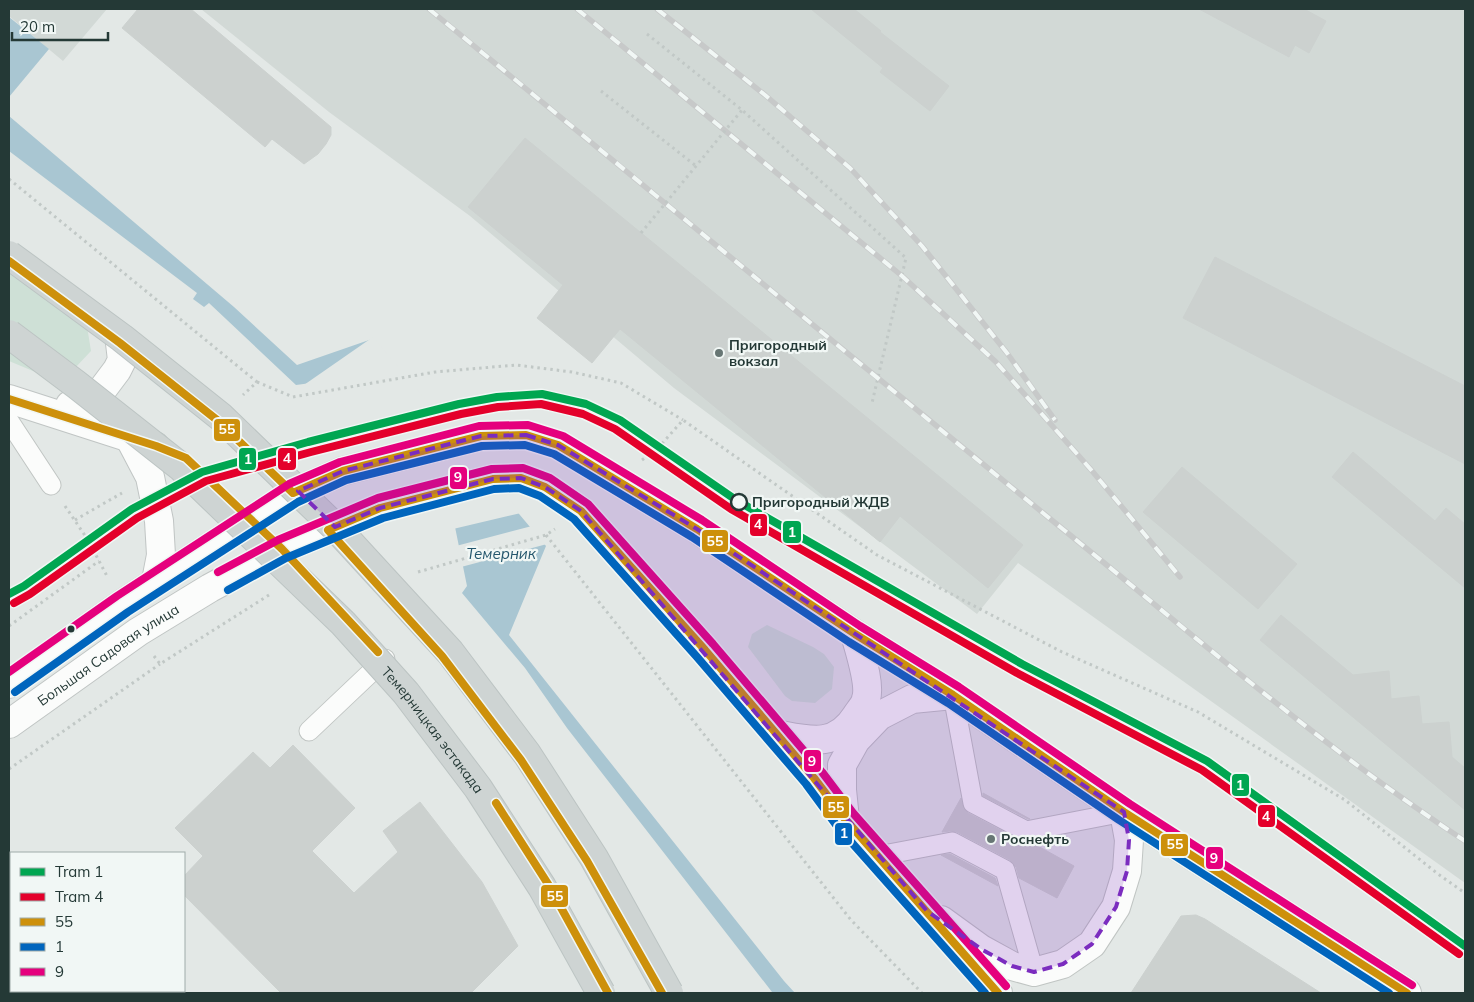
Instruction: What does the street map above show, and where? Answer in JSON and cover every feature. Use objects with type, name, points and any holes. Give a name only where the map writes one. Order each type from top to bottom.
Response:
[{"type":"main road","points":[[9,255],[122,338],[221,417],[336,529],[450,652],[527,754],[594,858],[669,993]]},
{"type":"main road","points":[[9,260],[120,343],[217,420],[293,493],[442,656],[521,760],[587,861],[662,993]]},
{"type":"main road","name":"Темерницкая эстакада","points":[[9,334],[181,467],[343,623],[406,693],[478,788],[542,887],[601,993]]},
{"type":"main road","points":[[49,411],[82,401],[102,390],[122,360],[120,343]]},
{"type":"main road","points":[[9,399],[156,446],[186,458],[282,549],[410,687],[484,784],[548,884],[608,993]]},
{"type":"main road","points":[[9,684],[156,582],[293,493],[343,471],[481,436],[526,435],[558,445],[697,529],[854,634],[953,695],[1124,812],[1408,993]]},
{"type":"main road","points":[[130,439],[150,477],[159,521],[161,555],[156,582]]},
{"type":"main road","name":"Большая Садовая улица","points":[[9,724],[138,632],[210,588],[282,549],[380,508],[493,479],[521,478],[545,487],[581,511],[705,650],[776,734]]},
{"type":"main road","points":[[776,734],[800,738],[832,739],[850,726],[866,699],[866,676],[854,634]]},
{"type":"main road","points":[[845,819],[842,766],[856,740],[879,716],[912,698],[953,695]]},
{"type":"main road","points":[[776,734],[814,778],[845,819],[998,993]]},
{"type":"main road","points":[[927,911],[981,949],[1012,966],[1034,972],[1063,964],[1092,944],[1116,907],[1127,871],[1129,840],[1124,812]]},
{"type":"lane","points":[[9,421],[51,485]]},
{"type":"lane","points":[[309,731],[385,659]]},
{"type":"lane","points":[[953,695],[973,803],[1026,831],[1124,812]]},
{"type":"lane","points":[[878,856],[952,842],[1005,870],[1034,972]]},
{"type":"path","points":[[647,34],[742,110],[906,258],[872,403]]},
{"type":"path","points":[[601,91],[696,166]]},
{"type":"path","points":[[641,233],[742,110]]},
{"type":"path","points":[[9,179],[257,382],[293,398],[435,372],[516,365],[572,372],[621,383],[683,420],[877,555],[1062,652],[1198,712],[1345,800],[1438,874],[1465,893]]},
{"type":"path","points":[[217,420],[257,382]]},
{"type":"path","points":[[615,480],[659,447],[683,420]]},
{"type":"path","points":[[426,568],[546,535],[851,920],[922,993]]},
{"type":"path","points":[[9,626],[99,561]]},
{"type":"path","points":[[9,769],[160,664]]},
{"type":"highlighted area","points":[[526,435],[558,445],[697,529],[1124,812],[1129,840],[1127,871],[1116,907],[1092,944],[1063,964],[1034,972],[1012,966],[981,949],[927,911],[581,511],[545,487],[521,478],[493,479],[380,508],[335,527],[298,491],[343,471],[481,436]]},
{"type":"shaded area","points":[[9,9],[107,9],[63,61],[9,16]]},
{"type":"shaded area","points":[[201,9],[1465,9],[1465,883],[1018,563],[977,614],[674,388],[470,216],[329,112]]},
{"type":"green space","points":[[9,261],[86,320],[91,351],[75,368],[45,376],[9,361]]},
{"type":"green space","points":[[767,625],[813,647],[824,654],[834,667],[832,689],[815,703],[792,701],[785,696],[748,647],[752,634]]},
{"type":"water","points":[[9,17],[49,49],[9,97]]},
{"type":"water","name":"Темерник","points":[[9,116],[234,307],[297,365],[372,339],[546,546],[509,635],[795,993],[772,992],[567,728],[525,668],[462,593],[467,586],[455,527],[326,381],[296,385],[209,303],[204,307],[193,299],[197,293],[9,151]]},
{"type":"pier","points":[[373,337],[521,513],[453,529],[325,384],[301,387]]},
{"type":"pier","points":[[532,526],[547,544],[461,567],[456,546]]},
{"type":"building","points":[[138,9],[191,9],[331,127],[331,135],[326,144],[318,154],[304,164],[272,139],[265,147],[122,28]]},
{"type":"building","points":[[811,9],[854,9],[949,86],[930,111],[880,72],[883,68]]},
{"type":"building","points":[[1199,9],[1304,9],[1326,21],[1309,53],[1295,45],[1289,57]]},
{"type":"building","name":"Пригородный вокзал","points":[[525,138],[1023,545],[988,588],[900,516],[880,542],[620,329],[592,363],[537,318],[563,285],[468,207]]},
{"type":"building","points":[[1215,257],[1465,386],[1465,464],[1183,318]]},
{"type":"building","points":[[1353,452],[1435,521],[1446,508],[1465,524],[1465,588],[1332,477]]},
{"type":"building","points":[[1182,467],[1297,564],[1258,609],[1143,512]]},
{"type":"building","points":[[1281,615],[1353,675],[1389,671],[1391,699],[1419,696],[1422,724],[1449,722],[1452,757],[1465,768],[1465,810],[1260,640]]},
{"type":"building","points":[[293,745],[355,808],[312,851],[354,893],[398,852],[383,831],[420,802],[482,882],[518,946],[471,993],[281,993],[185,896],[185,875],[203,856],[175,828],[253,752],[270,768]]},
{"type":"building","points":[[983,793],[1030,819],[983,796]]},
{"type":"building","points":[[961,798],[964,809],[968,813],[1021,841],[1038,840],[1036,845],[1074,866],[1057,898],[1019,878],[1016,867],[1010,860],[957,832],[942,832]]},
{"type":"building","points":[[950,854],[995,878],[998,886],[941,855]]},
{"type":"building","points":[[1196,915],[1321,993],[1131,993],[1181,916]]},
{"type":"railway","points":[[429,9],[1258,689],[1360,767],[1465,841]]},
{"type":"railway","points":[[577,9],[902,276],[996,362],[1093,472],[1180,577]]},
{"type":"railway","points":[[657,9],[765,95],[850,168],[922,246],[1007,353],[1055,420]]},
{"type":"tram line","name":"1","points":[[9,594],[24,586],[132,509],[202,472],[308,442],[459,404],[497,397],[542,394],[586,404],[620,420],[736,500],[1022,664],[1207,761],[1465,946]]},
{"type":"tram line","name":"4","points":[[14,603],[30,594],[137,518],[206,481],[311,452],[461,414],[498,407],[541,404],[583,414],[615,429],[731,509],[1017,673],[1202,770],[1459,954]]},
{"type":"transit line","name":"55","points":[[9,261],[120,343],[217,420],[293,493],[343,471],[481,436],[526,435],[558,445],[697,529],[855,634],[953,695],[1124,812],[1407,993]]},
{"type":"transit line","name":"55","points":[[9,399],[156,446],[186,458],[282,549],[378,652]]},
{"type":"transit line","name":"9","points":[[9,672],[117,596],[289,484],[340,462],[479,426],[528,425],[563,436],[702,520],[860,626],[959,687],[1130,804],[1412,985]]},
{"type":"transit line","name":"1","points":[[15,692],[128,612],[298,502],[346,480],[482,446],[525,445],[554,454],[692,537],[849,642],[948,703],[1119,820],[1389,993]]},
{"type":"transit line","name":"9","points":[[218,572],[278,540],[378,498],[492,469],[523,468],[550,478],[588,504],[713,644],[822,772],[853,813],[1006,986]]},
{"type":"transit line","name":"55","points":[[662,993],[587,861],[521,760],[442,656],[328,530],[380,508],[493,479],[521,478],[545,487],[581,511],[705,650],[814,778],[845,819],[998,993]]},
{"type":"transit line","name":"1","points":[[228,590],[286,558],[383,518],[494,489],[519,488],[540,496],[574,519],[697,657],[806,784],[837,826],[985,993]]},
{"type":"transit line","name":"55","points":[[496,803],[548,884],[608,993]]},
{"type":"place","name":"Пригородный вокзал","points":[[719,353]]},
{"type":"place","name":"Пригородный ЖДВ","points":[[739,502]]},
{"type":"place","name":"Роснефть","points":[[991,839]]}]
